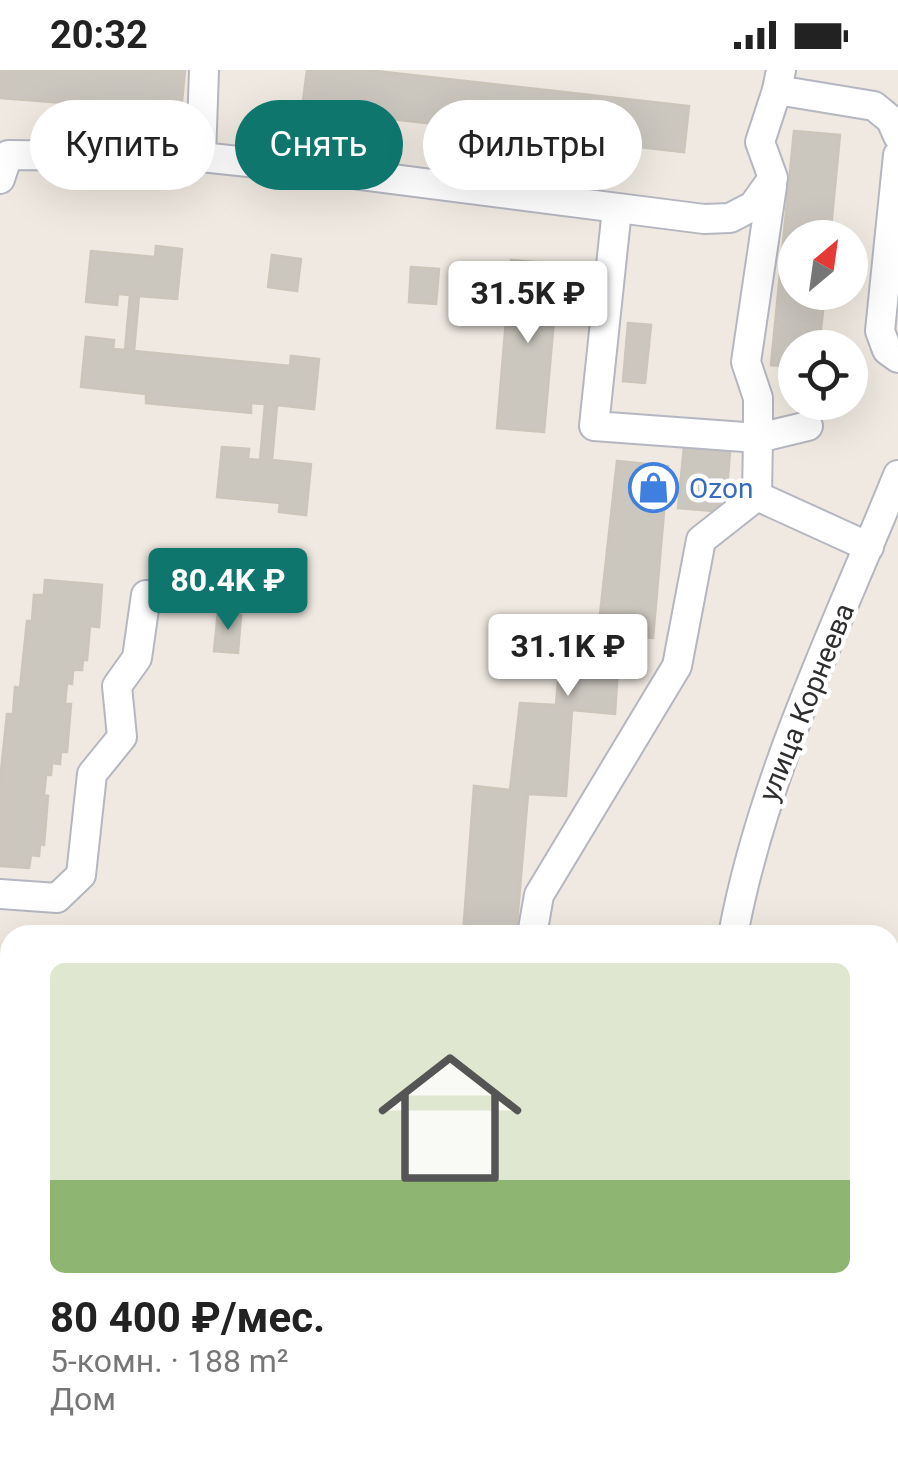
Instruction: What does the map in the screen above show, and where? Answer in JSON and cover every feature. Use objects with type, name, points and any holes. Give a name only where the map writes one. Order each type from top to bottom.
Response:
[{"type":"street","points":[[203,100],[204,70]]},
{"type":"street","points":[[534,925],[539,895],[677,666],[701,540],[756,496],[758,398],[746,362],[774,178],[760,142],[779,80],[874,106],[891,120],[898,136]]},
{"type":"street","points":[[0,179],[8,155],[30,155]]},
{"type":"street","points":[[898,155],[880,331],[888,350],[898,358]]},
{"type":"street","points":[[215,158],[704,219],[730,218],[753,206],[774,178]]},
{"type":"street","points":[[618,209],[594,426],[758,438],[808,426]]},
{"type":"street","name":"улица Корнеева","points":[[736,925],[748,864],[773,781],[898,475]]},
{"type":"street","points":[[756,496],[869,547]]},
{"type":"street","points":[[0,894],[57,898],[81,875],[92,774],[122,737],[117,686],[138,658],[146,595],[232,596]]},
{"type":"building","points":[[0,70],[185,70],[182,100],[0,98]]},
{"type":"building","points":[[307,70],[367,70],[635,100],[423,100],[423,123],[403,120],[403,100],[303,100]]},
{"type":"building","points":[[642,101],[689,106],[684,152],[642,147]]},
{"type":"building","points":[[794,131],[840,135],[832,220],[785,220]]},
{"type":"building","points":[[156,246],[182,249],[177,299],[139,296],[134,351],[290,366],[291,356],[319,359],[314,409],[277,405],[272,460],[311,464],[306,515],[279,512],[280,503],[217,497],[222,447],[249,449],[248,459],[260,460],[265,404],[251,403],[251,413],[146,403],[146,394],[81,387],[86,337],[114,340],[113,349],[125,350],[130,295],[118,294],[117,305],[86,302],[91,251],[155,257]]},
{"type":"building","points":[[272,255],[301,259],[297,291],[268,287]]},
{"type":"building","points":[[511,260],[559,264],[544,432],[497,428]]},
{"type":"building","points":[[411,267],[439,269],[436,304],[409,302]]},
{"type":"building","points":[[778,294],[778,310],[823,310],[821,330],[778,330],[778,366],[771,365]]},
{"type":"building","points":[[628,323],[651,325],[645,383],[623,381]]},
{"type":"building","points":[[685,436],[731,440],[725,512],[678,508]]},
{"type":"building","points":[[617,461],[668,466],[653,638],[620,636],[615,714],[572,710],[566,796],[528,794],[517,925],[464,925],[474,786],[510,790],[520,703],[556,705],[563,620],[599,624]]},
{"type":"building","points":[[45,580],[102,585],[99,627],[90,626],[87,660],[83,660],[82,670],[73,670],[72,684],[67,683],[65,704],[71,704],[67,752],[61,752],[60,764],[52,763],[51,775],[46,775],[44,845],[40,844],[39,856],[31,855],[29,868],[0,866],[0,781],[7,714],[13,714],[15,687],[20,688],[27,621],[32,621],[34,595],[44,595]]},
{"type":"building","points":[[218,612],[241,615],[238,653],[214,651]]},
{"type":"place","name":"Ozon","points":[[654,488]]}]
